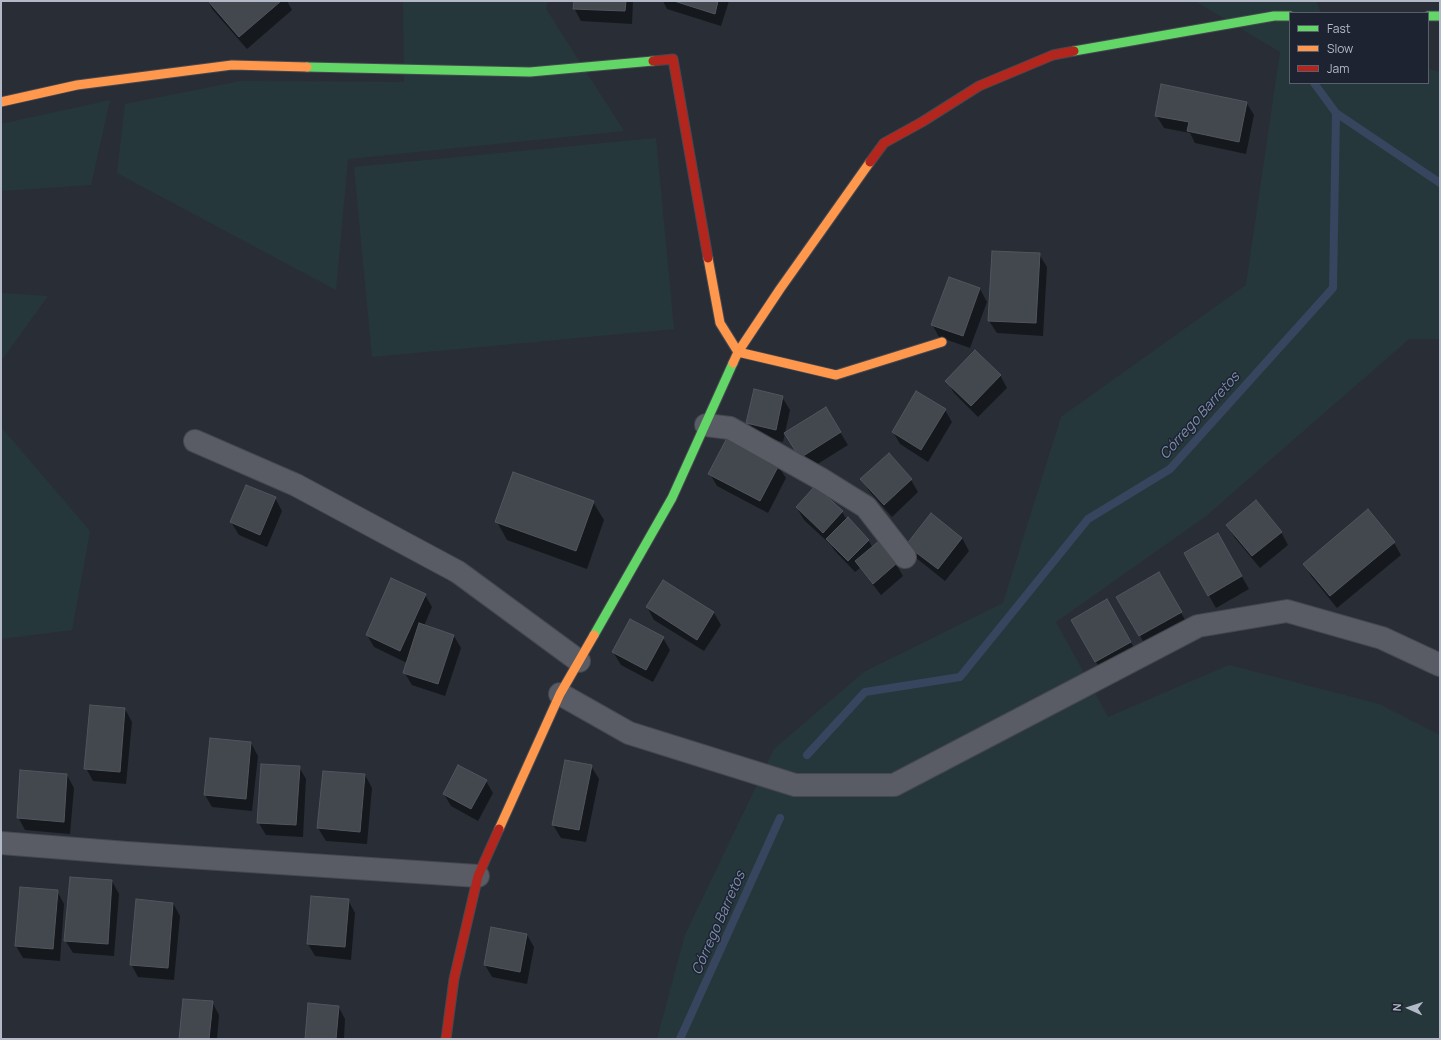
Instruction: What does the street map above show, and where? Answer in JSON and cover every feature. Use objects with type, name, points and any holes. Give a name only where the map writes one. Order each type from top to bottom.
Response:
[{"type":"main road","points":[[446,1039],[454,979],[478,876],[560,694],[672,498],[738,352],[780,289],[884,143],[922,122],[979,86],[1053,56],[1274,16],[1289,16]]},
{"type":"main road","points":[[1429,16],[1440,16]]},
{"type":"main road","points":[[1,102],[78,85],[232,65],[530,72],[673,59],[720,323],[738,352],[836,375],[942,342]]},
{"type":"street","points":[[706,425],[730,428],[866,507],[905,557]]},
{"type":"street","points":[[195,441],[296,485],[458,572],[580,661]]},
{"type":"street","points":[[560,694],[629,733],[795,785],[894,785],[1198,626],[1287,611],[1382,638],[1440,665]]},
{"type":"street","points":[[1,843],[135,854],[478,876]]},
{"type":"shaded area","points":[[403,1],[548,1],[546,9],[624,131],[348,159],[336,290],[117,173],[125,104],[241,81],[404,82]]},
{"type":"shaded area","points":[[1195,1],[1316,1],[1321,12],[1289,12],[1289,84],[1429,84],[1429,69],[1440,72],[1440,339],[1409,339],[1206,516],[1056,622],[1108,717],[1229,665],[1379,704],[1440,735],[1440,1039],[657,1039],[685,935],[774,749],[864,672],[1003,603],[1061,417],[1246,285],[1280,52]]},
{"type":"shaded area","points":[[110,100],[91,185],[1,191],[1,124]]},
{"type":"shaded area","points":[[656,138],[674,329],[372,357],[354,167]]},
{"type":"shaded area","points":[[1,293],[48,296],[1,361]]},
{"type":"shaded area","points":[[1,427],[90,531],[72,630],[1,639]]},
{"type":"building","points":[[208,1],[281,1],[239,37]]},
{"type":"building","points":[[574,1],[626,1],[625,11],[573,9]]},
{"type":"building","points":[[674,1],[718,1],[715,14]]},
{"type":"building","points":[[1161,84],[1247,102],[1239,142],[1187,131],[1189,122],[1155,116]]},
{"type":"building","points":[[992,251],[1040,253],[1036,323],[988,321]]},
{"type":"building","points":[[949,277],[980,288],[963,336],[931,325]]},
{"type":"building","points":[[975,350],[1001,375],[971,406],[945,381]]},
{"type":"building","points":[[754,389],[783,396],[776,430],[746,423]]},
{"type":"building","points":[[916,391],[946,409],[921,450],[892,432]]},
{"type":"building","points":[[826,407],[841,432],[800,458],[784,433]]},
{"type":"building","points":[[727,438],[779,465],[760,501],[708,474]]},
{"type":"building","points":[[889,453],[912,479],[884,505],[860,479]]},
{"type":"building","points":[[513,472],[594,501],[576,551],[495,522]]},
{"type":"building","points":[[246,485],[276,497],[260,535],[230,522]]},
{"type":"building","points":[[815,486],[843,511],[823,533],[796,507]]},
{"type":"building","points":[[1256,500],[1282,532],[1252,556],[1226,525]]},
{"type":"building","points":[[1368,509],[1395,542],[1330,596],[1303,564]]},
{"type":"building","points":[[931,513],[962,538],[938,569],[906,545]]},
{"type":"building","points":[[848,517],[869,540],[848,561],[826,539]]},
{"type":"building","points":[[1218,533],[1242,576],[1208,596],[1184,553]]},
{"type":"building","points":[[879,541],[897,563],[873,584],[855,561]]},
{"type":"building","points":[[1159,572],[1182,612],[1139,636],[1116,597]]},
{"type":"building","points":[[391,578],[426,594],[400,651],[366,635]]},
{"type":"building","points":[[663,580],[714,612],[697,640],[646,607]]},
{"type":"building","points":[[1107,599],[1131,642],[1095,662],[1071,620]]},
{"type":"building","points":[[630,619],[664,637],[646,670],[612,652]]},
{"type":"building","points":[[419,623],[454,635],[438,684],[403,673]]},
{"type":"building","points":[[90,705],[125,708],[120,772],[84,769]]},
{"type":"building","points":[[210,738],[251,742],[246,799],[204,795]]},
{"type":"building","points":[[565,760],[592,765],[579,830],[552,825]]},
{"type":"building","points":[[261,764],[300,766],[296,825],[257,823]]},
{"type":"building","points":[[458,765],[487,780],[471,809],[443,794]]},
{"type":"building","points":[[20,770],[67,774],[64,822],[17,818]]},
{"type":"building","points":[[323,771],[365,774],[360,832],[317,828]]},
{"type":"building","points":[[70,877],[112,880],[108,944],[64,941]]},
{"type":"building","points":[[20,887],[58,890],[53,949],[15,946]]},
{"type":"building","points":[[311,896],[349,899],[345,947],[307,944]]},
{"type":"building","points":[[136,899],[173,903],[168,968],[130,965]]},
{"type":"building","points":[[491,927],[527,934],[520,972],[484,965]]},
{"type":"building","points":[[183,999],[213,1001],[209,1039],[179,1039]]},
{"type":"building","points":[[308,1003],[339,1006],[336,1039],[305,1039]]},
{"type":"waterway","name":"Córrego Barretos","points":[[807,755],[865,692],[960,677],[1088,519],[1170,469],[1333,288],[1336,113],[1315,84]]},
{"type":"waterway","points":[[1336,113],[1440,183]]},
{"type":"waterway","name":"Córrego Barretos","points":[[680,1039],[780,818]]},
{"type":"traffic: fast","points":[[1074,51],[1274,16],[1289,16]]},
{"type":"traffic: fast","points":[[1429,16],[1440,16]]},
{"type":"traffic: fast","points":[[307,67],[530,72],[653,61]]},
{"type":"traffic: fast","points":[[594,635],[672,498],[733,363]]},
{"type":"traffic: slow","points":[[1,102],[77,85],[232,65],[307,67]]},
{"type":"traffic: slow","points":[[733,363],[738,352],[780,289],[870,162]]},
{"type":"traffic: slow","points":[[708,258],[720,323],[738,352],[836,375],[942,342]]},
{"type":"traffic: slow","points":[[499,829],[560,694],[594,635]]},
{"type":"traffic: jam","points":[[870,162],[884,143],[922,122],[979,86],[1053,55],[1074,51]]},
{"type":"traffic: jam","points":[[653,61],[673,59],[708,258]]},
{"type":"traffic: jam","points":[[446,1039],[454,979],[478,876],[499,829]]}]
